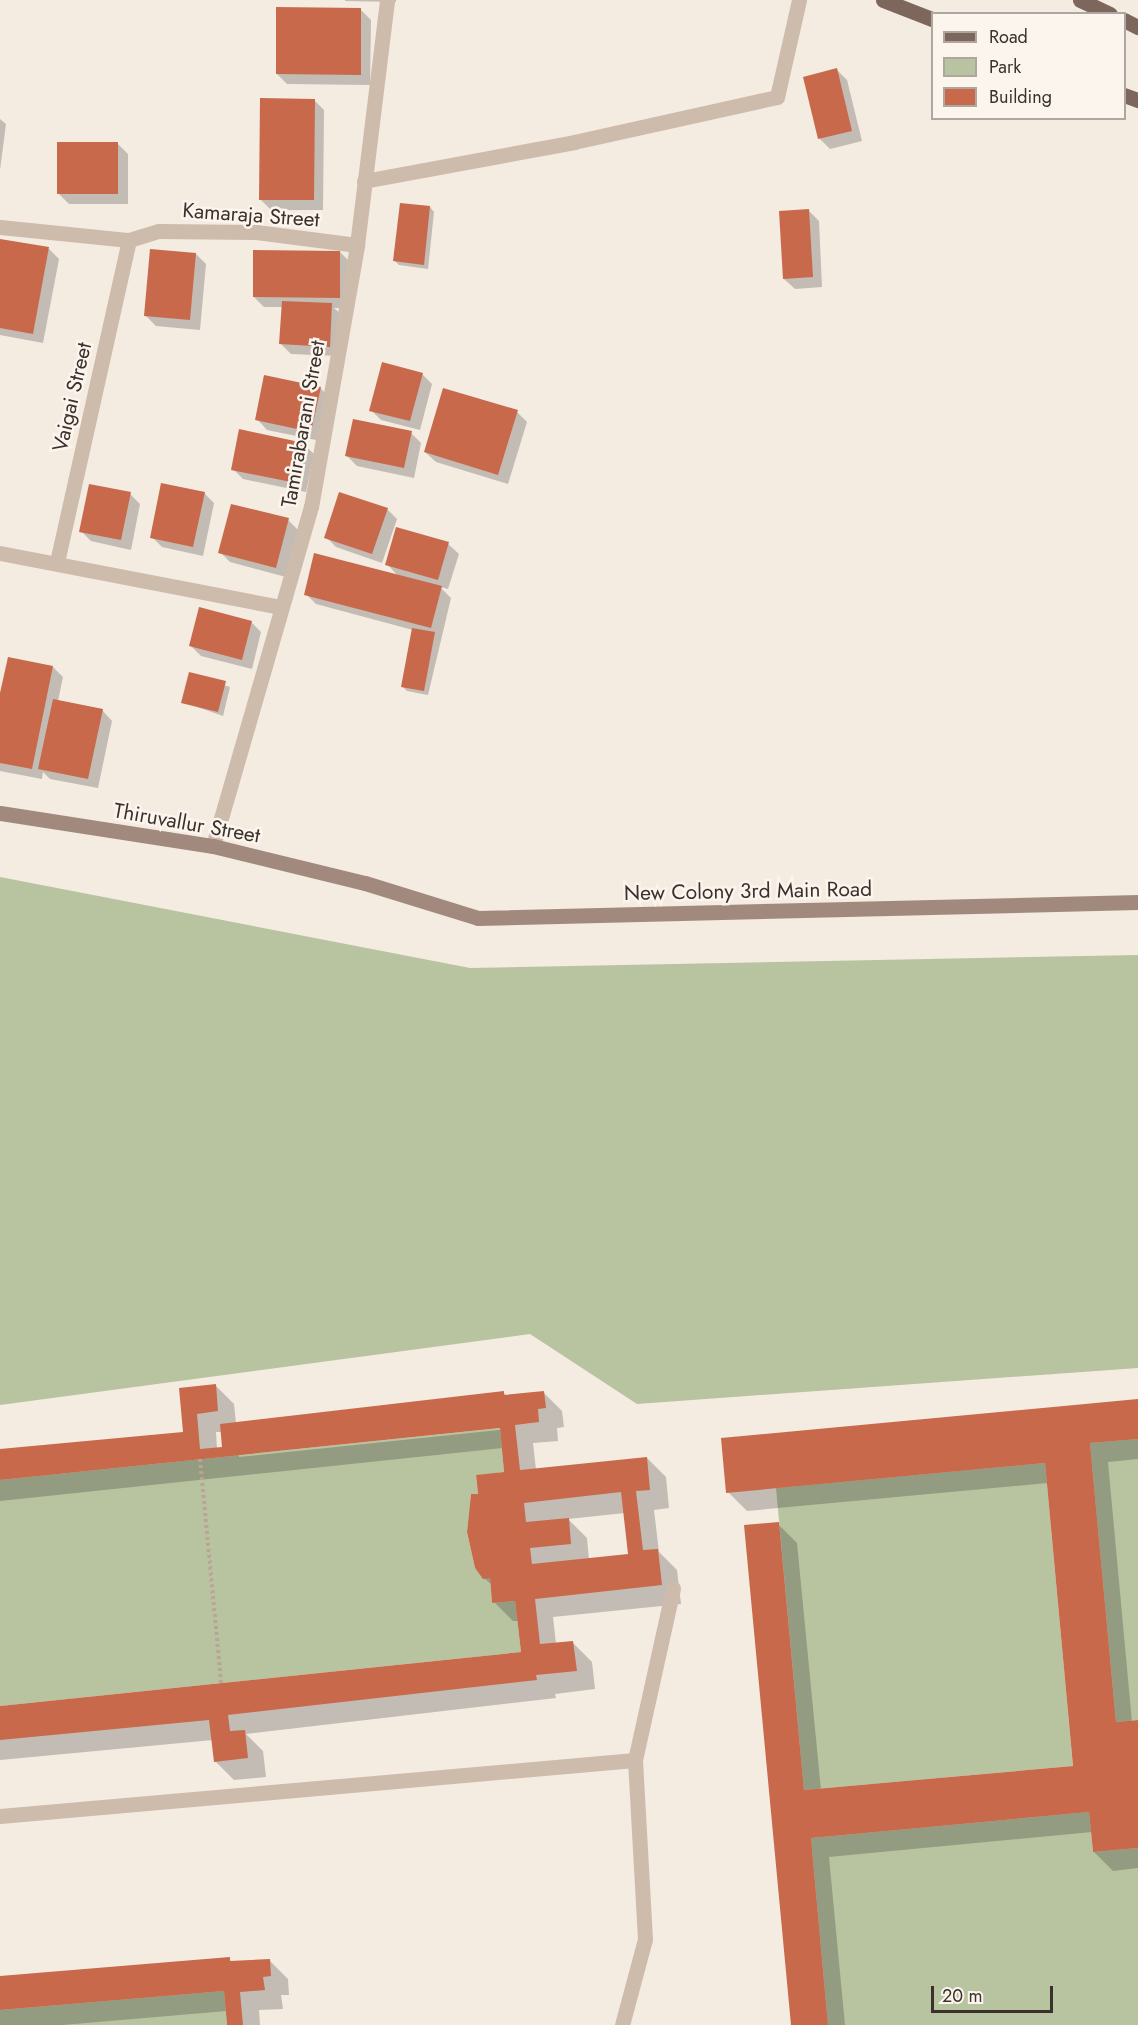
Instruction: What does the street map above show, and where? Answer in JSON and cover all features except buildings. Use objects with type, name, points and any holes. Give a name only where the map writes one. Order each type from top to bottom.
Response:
[{"type":"main road","points":[[883,0],[931,18]]},
{"type":"main road","points":[[1085,1],[1106,12]]},
{"type":"street","name":"Tamirabarani Street","points":[[213,846],[280,607],[311,507],[357,245],[387,0]]},
{"type":"street","points":[[364,181],[574,142],[777,97],[799,0]]},
{"type":"street","name":"Kamaraja Street","points":[[0,227],[129,240],[159,231],[255,232],[357,245]]},
{"type":"street","name":"Vaigai Street","points":[[57,562],[129,240]]},
{"type":"street","points":[[0,553],[57,562],[280,607]]},
{"type":"street","name":"Thiruvallur Street","points":[[0,813],[213,846],[365,883]]},
{"type":"street","name":"New Colony 3rd Main Road","points":[[365,883],[478,918],[1138,902]]},
{"type":"street","points":[[622,2025],[645,1939],[635,1760],[672,1588]]},
{"type":"street","points":[[0,1816],[635,1760]]},
{"type":"path","points":[[200,1460],[221,1683]]},
{"type":"green space","points":[[0,877],[470,968],[1138,955],[1138,1368],[637,1404],[530,1334],[0,1405]]},
{"type":"green space","points":[[500,1428],[504,1472],[476,1476],[478,1494],[471,1494],[467,1532],[475,1568],[483,1578],[490,1578],[492,1603],[515,1601],[521,1652],[0,1706],[0,1480]]},
{"type":"green space","points":[[1138,1439],[1138,1720],[1116,1722],[1090,1443]]},
{"type":"green space","points":[[1045,1463],[1073,1766],[804,1790],[776,1488]]},
{"type":"green space","points":[[1089,1812],[1093,1852],[1138,1848],[1138,2025],[828,2025],[811,1838]]},
{"type":"green space","points":[[224,1991],[227,2025],[0,2025],[0,2010]]}]
